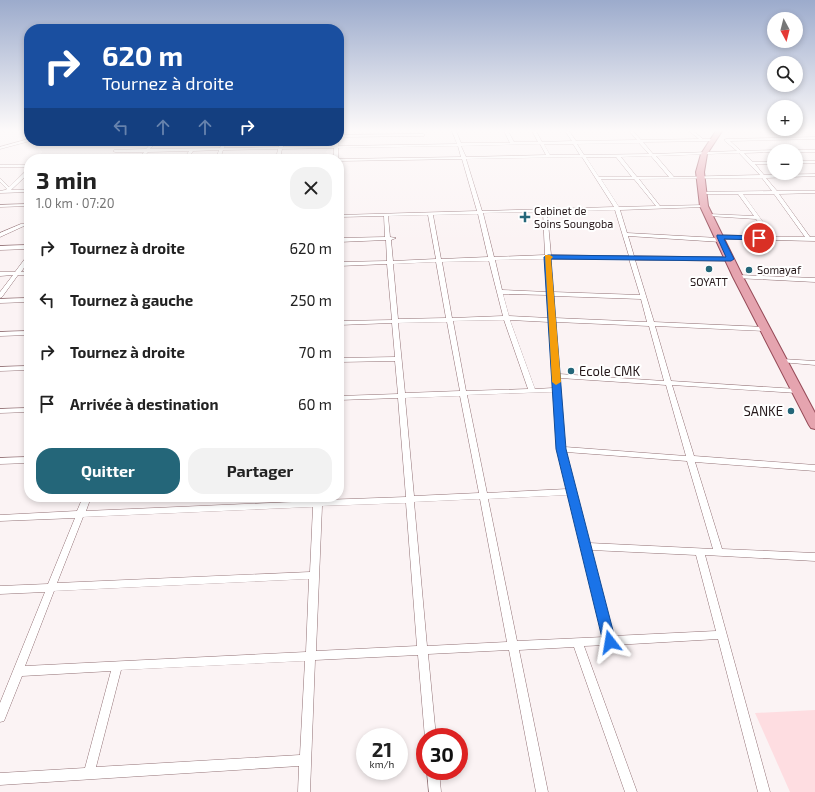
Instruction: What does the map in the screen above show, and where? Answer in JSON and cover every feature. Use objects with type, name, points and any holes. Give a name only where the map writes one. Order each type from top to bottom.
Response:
[{"type":"main road","points":[[701,168],[704,206],[731,259],[738,277],[815,424]]},
{"type":"street","points":[[467,168],[493,259],[506,318],[532,391]]},
{"type":"street","points":[[591,168],[617,208],[718,552]]},
{"type":"street","points":[[628,168],[659,207]]},
{"type":"street","points":[[664,168],[673,178]]},
{"type":"street","points":[[754,168],[812,239]]},
{"type":"street","points":[[598,178],[701,178],[815,175]]},
{"type":"street","points":[[8,190],[24,176]]},
{"type":"street","points":[[0,179],[8,190]]},
{"type":"street","points":[[0,192],[8,190],[24,191]]},
{"type":"street","points":[[702,193],[815,192]]},
{"type":"street","points":[[740,193],[772,238]]},
{"type":"street","points":[[0,206],[24,205]]},
{"type":"street","points":[[344,216],[704,206]]},
{"type":"street","points":[[544,210],[561,449],[610,642]]},
{"type":"street","points":[[430,214],[483,496],[542,792]]},
{"type":"street","points":[[386,215],[390,239],[390,262],[429,728]]},
{"type":"street","points":[[709,215],[758,218]]},
{"type":"street","points":[[0,235],[24,225]]},
{"type":"street","points":[[624,234],[720,238],[812,239]]},
{"type":"street","points":[[344,240],[390,239]]},
{"type":"street","points":[[0,248],[24,247]]},
{"type":"street","points":[[344,264],[548,257],[731,259]]},
{"type":"street","points":[[0,296],[24,264]]},
{"type":"street","points":[[0,274],[24,273]]},
{"type":"street","points":[[738,277],[815,280]]},
{"type":"street","points":[[500,292],[643,297]]},
{"type":"street","points":[[0,301],[24,300]]},
{"type":"street","points":[[344,323],[506,318],[766,329]]},
{"type":"street","points":[[0,334],[24,333]]},
{"type":"street","points":[[344,360],[398,359]]},
{"type":"street","points":[[782,361],[815,363]]},
{"type":"street","points":[[0,369],[24,368]]},
{"type":"street","points":[[556,376],[797,391]]},
{"type":"street","points":[[344,398],[557,390]]},
{"type":"street","points":[[0,411],[24,410]]},
{"type":"street","points":[[561,449],[815,468]]},
{"type":"street","points":[[0,461],[24,460]]},
{"type":"street","points":[[344,500],[410,500],[572,492]]},
{"type":"street","points":[[0,717],[85,502]]},
{"type":"street","points":[[0,518],[80,515],[286,502]]},
{"type":"street","points":[[304,792],[318,502]]},
{"type":"street","points":[[585,546],[815,556]]},
{"type":"street","points":[[699,551],[764,792]]},
{"type":"street","points":[[0,590],[315,575]]},
{"type":"street","points":[[18,672],[722,635]]},
{"type":"street","points":[[578,643],[631,792]]},
{"type":"street","points":[[89,773],[117,667]]},
{"type":"street","points":[[0,779],[306,760]]},
{"type":"street","points":[[434,780],[435,792]]},
{"type":"shaded area","points":[[815,710],[815,792],[790,792],[755,713]]},
{"type":"slow traffic","points":[[550,257],[548,257],[556,382]]},
{"type":"place","name":"Cabinet de Soins Soungoba","points":[[525,217]]},
{"type":"place","name":"SOYATT","points":[[709,269]]},
{"type":"place","name":"Somayaf","points":[[749,270]]},
{"type":"place","name":"Ecole CMK","points":[[571,371]]},
{"type":"place","name":"SANKE","points":[[791,411]]},
{"type":"route","points":[[610,642],[561,449],[548,257],[731,259],[720,237],[759,238]]}]
